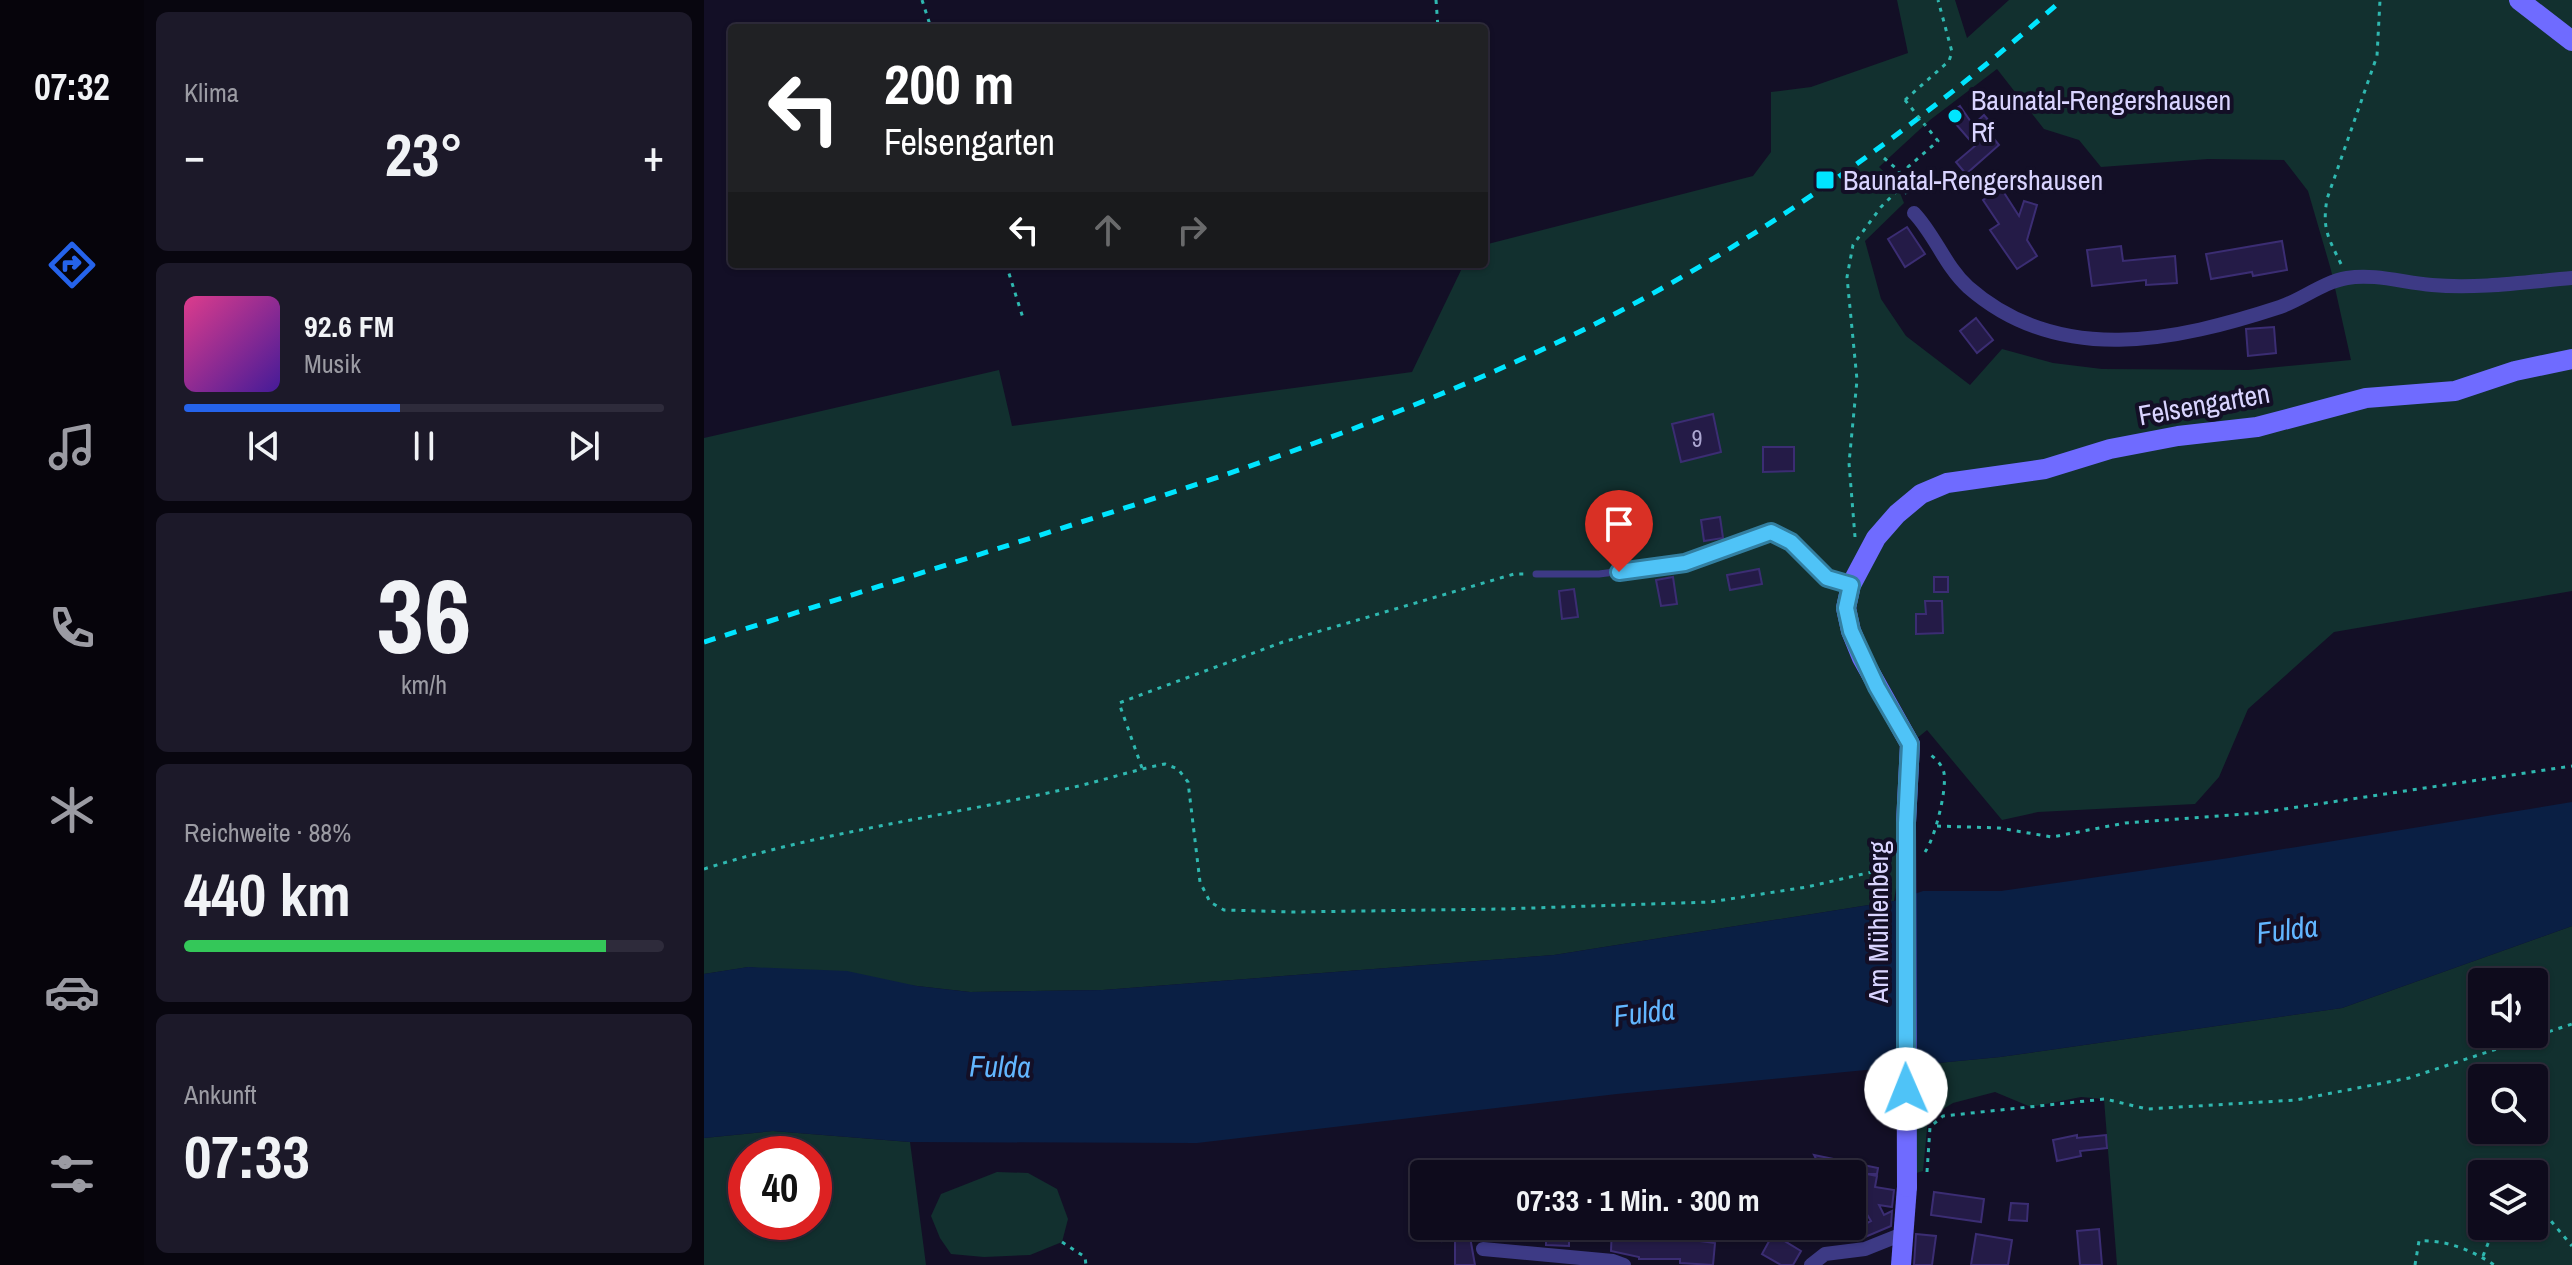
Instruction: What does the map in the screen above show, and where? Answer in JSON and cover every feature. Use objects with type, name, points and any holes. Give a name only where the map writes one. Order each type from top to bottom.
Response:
[{"type":"street","points":[[2519,0],[2572,41]]},
{"type":"street","points":[[1914,213],[1964,283],[1986,302],[2025,322],[2107,341],[2153,339],[2215,327],[2285,305],[2315,289],[2348,278],[2463,286],[2572,278]]},
{"type":"street","name":"Felsengarten","points":[[1855,577],[1869,550],[1897,514],[1921,494],[1947,483],[2045,469],[2110,449],[2178,436],[2257,427],[2366,398],[2455,391],[2515,371],[2572,359]]},
{"type":"street","points":[[1855,577],[1846,608],[1851,631],[1877,687],[1910,744]]},
{"type":"street","name":"Am Mühlenberg","points":[[1901,1265],[1907,1187],[1906,823],[1910,744]]},
{"type":"street","points":[[1811,1265],[1825,1254],[1865,1249],[1905,1233]]},
{"type":"street","points":[[1483,1249],[1613,1261],[1624,1265]]},
{"type":"lane","points":[[1536,574],[1599,574],[1685,563],[1771,532],[1791,542],[1827,578],[1855,577]]},
{"type":"path","points":[[922,0],[930,24]]},
{"type":"path","points":[[1436,0],[1438,24]]},
{"type":"path","points":[[1855,577],[1849,463],[1857,380],[1847,277],[1853,245],[1881,207],[1904,184],[1908,167],[1938,141],[1905,100],[1949,61],[1952,52],[1938,0]]},
{"type":"path","points":[[2348,278],[2328,237],[2323,219],[2327,199],[2377,56],[2380,0]]},
{"type":"path","points":[[1884,158],[1899,171],[1904,184]]},
{"type":"path","points":[[1007,268],[1023,318]]},
{"type":"path","points":[[1142,768],[1119,703],[1283,642],[1514,574],[1536,574]]},
{"type":"path","points":[[1910,744],[1932,756],[1943,771],[1937,826],[1930,845],[1922,854]]},
{"type":"path","points":[[704,869],[852,830],[1071,788],[1165,764],[1172,765],[1188,782],[1200,882],[1210,902],[1224,910],[1458,910],[1710,902],[1807,887],[1900,865]]},
{"type":"path","points":[[1937,826],[1999,828],[2052,837],[2125,823],[2258,813],[2572,766]]},
{"type":"path","points":[[1907,1187],[1917,1186],[1923,1181],[1927,1171],[1930,1127],[1943,1116],[2078,1100],[2105,1099],[2147,1109],[2296,1100],[2409,1078],[2572,1024]]},
{"type":"path","points":[[2548,1219],[2572,1246]]},
{"type":"path","points":[[2415,1265],[2419,1241],[2429,1240],[2483,1257],[2494,1265]]},
{"type":"path","points":[[2483,1257],[2490,1240]]},
{"type":"path","points":[[1062,1242],[1085,1257],[1086,1265]]},
{"type":"green space","points":[[1897,0],[1955,0],[1967,38],[2009,0],[2572,0],[2572,591],[2334,632],[2248,709],[2219,777],[2195,804],[2038,812],[2002,820],[1927,730],[1910,744],[1906,823],[1894,901],[1554,955],[1103,990],[970,992],[749,967],[704,974],[704,438],[999,370],[1012,426],[1412,372],[1462,268],[1488,268],[1488,244],[1753,176],[1771,152],[1771,92],[1811,87],[1908,53]],"holes":[[[1997,69],[2044,129],[2079,140],[2101,167],[2208,159],[2284,160],[2308,191],[2331,270],[2351,360],[2248,370],[2102,369],[2053,363],[2002,349],[1970,385],[1906,336],[1881,299],[1865,241],[1904,203],[1896,183],[1879,167],[1930,120]]]},
{"type":"green space","points":[[2572,926],[2572,1265],[2117,1265],[2104,1099],[2081,1097],[2031,1107],[1995,1092],[1953,1103],[1928,1118],[1923,1171],[1903,1177],[1906,1066],[2000,1057],[2342,1008]]},
{"type":"green space","points":[[773,1131],[910,1142],[926,1265],[704,1265],[704,1138]]},
{"type":"green space","points":[[997,1172],[1028,1173],[1057,1189],[1068,1219],[1062,1242],[1030,1255],[984,1257],[951,1254],[931,1216],[941,1194]]},
{"type":"water","name":"Fulda","points":[[2572,802],[2572,926],[2342,1008],[2000,1057],[1617,1094],[1197,1143],[910,1142],[773,1131],[704,1138],[704,974],[748,967],[847,971],[917,986],[970,992],[1103,990],[1554,955],[1894,901],[1923,891],[2001,891],[2229,858]]},
{"type":"building","points":[[1960,106],[1973,125],[1984,115],[1995,128],[1989,133],[1999,145],[1966,174],[1956,162],[1975,146],[1948,115]]},
{"type":"building","points":[[2001,188],[2019,216],[2024,201],[2037,205],[2027,240],[2037,256],[2017,269],[1990,230],[1999,224],[1983,200]]},
{"type":"building","points":[[1907,227],[1925,254],[1905,267],[1888,239]]},
{"type":"building","points":[[2282,241],[2287,270],[2211,279],[2206,254]]},
{"type":"building","points":[[2121,246],[2123,261],[2175,256],[2177,283],[2146,285],[2146,280],[2092,286],[2087,250]]},
{"type":"building","points":[[1976,318],[1993,340],[1977,353],[1960,331]]},
{"type":"building","points":[[2274,327],[2276,353],[2248,356],[2246,329]]},
{"type":"building","points":[[1713,414],[1721,452],[1681,462],[1672,424]]},
{"type":"building","points":[[1763,447],[1794,447],[1794,471],[1763,472]]},
{"type":"building","points":[[1720,517],[1723,538],[1704,541],[1701,520]]},
{"type":"building","points":[[1759,569],[1762,584],[1730,590],[1727,575]]},
{"type":"building","points":[[1673,577],[1677,604],[1661,606],[1656,580]]},
{"type":"building","points":[[1934,577],[1948,577],[1948,592],[1934,592]]},
{"type":"building","points":[[1574,589],[1578,617],[1562,619],[1559,591]]},
{"type":"building","points":[[1925,601],[1942,601],[1943,633],[1916,634],[1916,614],[1926,614]]},
{"type":"building","points":[[2077,1135],[2077,1138],[2106,1135],[2107,1148],[2080,1151],[2081,1156],[2057,1161],[2053,1140]]},
{"type":"building","points":[[1814,1155],[1839,1160],[1817,1160]]},
{"type":"building","points":[[1866,1166],[1878,1168],[1877,1174],[1867,1174],[1877,1176],[1875,1187],[1894,1190],[1892,1207],[1879,1205],[1884,1215],[1892,1211],[1891,1226],[1866,1237],[1866,1224],[1871,1221],[1866,1213]]},
{"type":"building","points":[[1934,1192],[1984,1199],[1981,1222],[1931,1215]]},
{"type":"building","points":[[2011,1203],[2028,1204],[2027,1221],[2009,1220]]},
{"type":"building","points":[[2099,1229],[2102,1265],[2080,1265],[2077,1231]]},
{"type":"building","points":[[1916,1234],[1936,1236],[1932,1265],[1914,1265]]},
{"type":"building","points":[[1976,1234],[2012,1240],[2008,1265],[1971,1265]]},
{"type":"building","points":[[1455,1240],[1471,1240],[1475,1265],[1455,1265]]},
{"type":"building","points":[[1546,1240],[1569,1240],[1569,1246],[1546,1245]]},
{"type":"building","points":[[1611,1240],[1715,1243],[1713,1265],[1680,1263],[1680,1259],[1639,1259],[1611,1251]]},
{"type":"building","points":[[1770,1240],[1783,1240],[1801,1251],[1793,1265],[1781,1265],[1762,1254]]},
{"type":"railway","points":[[704,642],[1243,468],[1430,399],[1552,345],[1689,273],[1819,190],[1944,98],[2062,0]]},
{"type":"place","name":"Baunatal-Rengershausen Rf","points":[[1955,116]]},
{"type":"place","name":"Baunatal-Rengershausen","points":[[1825,180]]},
{"type":"route","points":[[1619,572],[1685,563],[1771,532],[1791,542],[1827,578],[1851,585],[1846,608],[1851,631],[1877,687],[1910,744],[1906,823],[1906,1089]]}]
